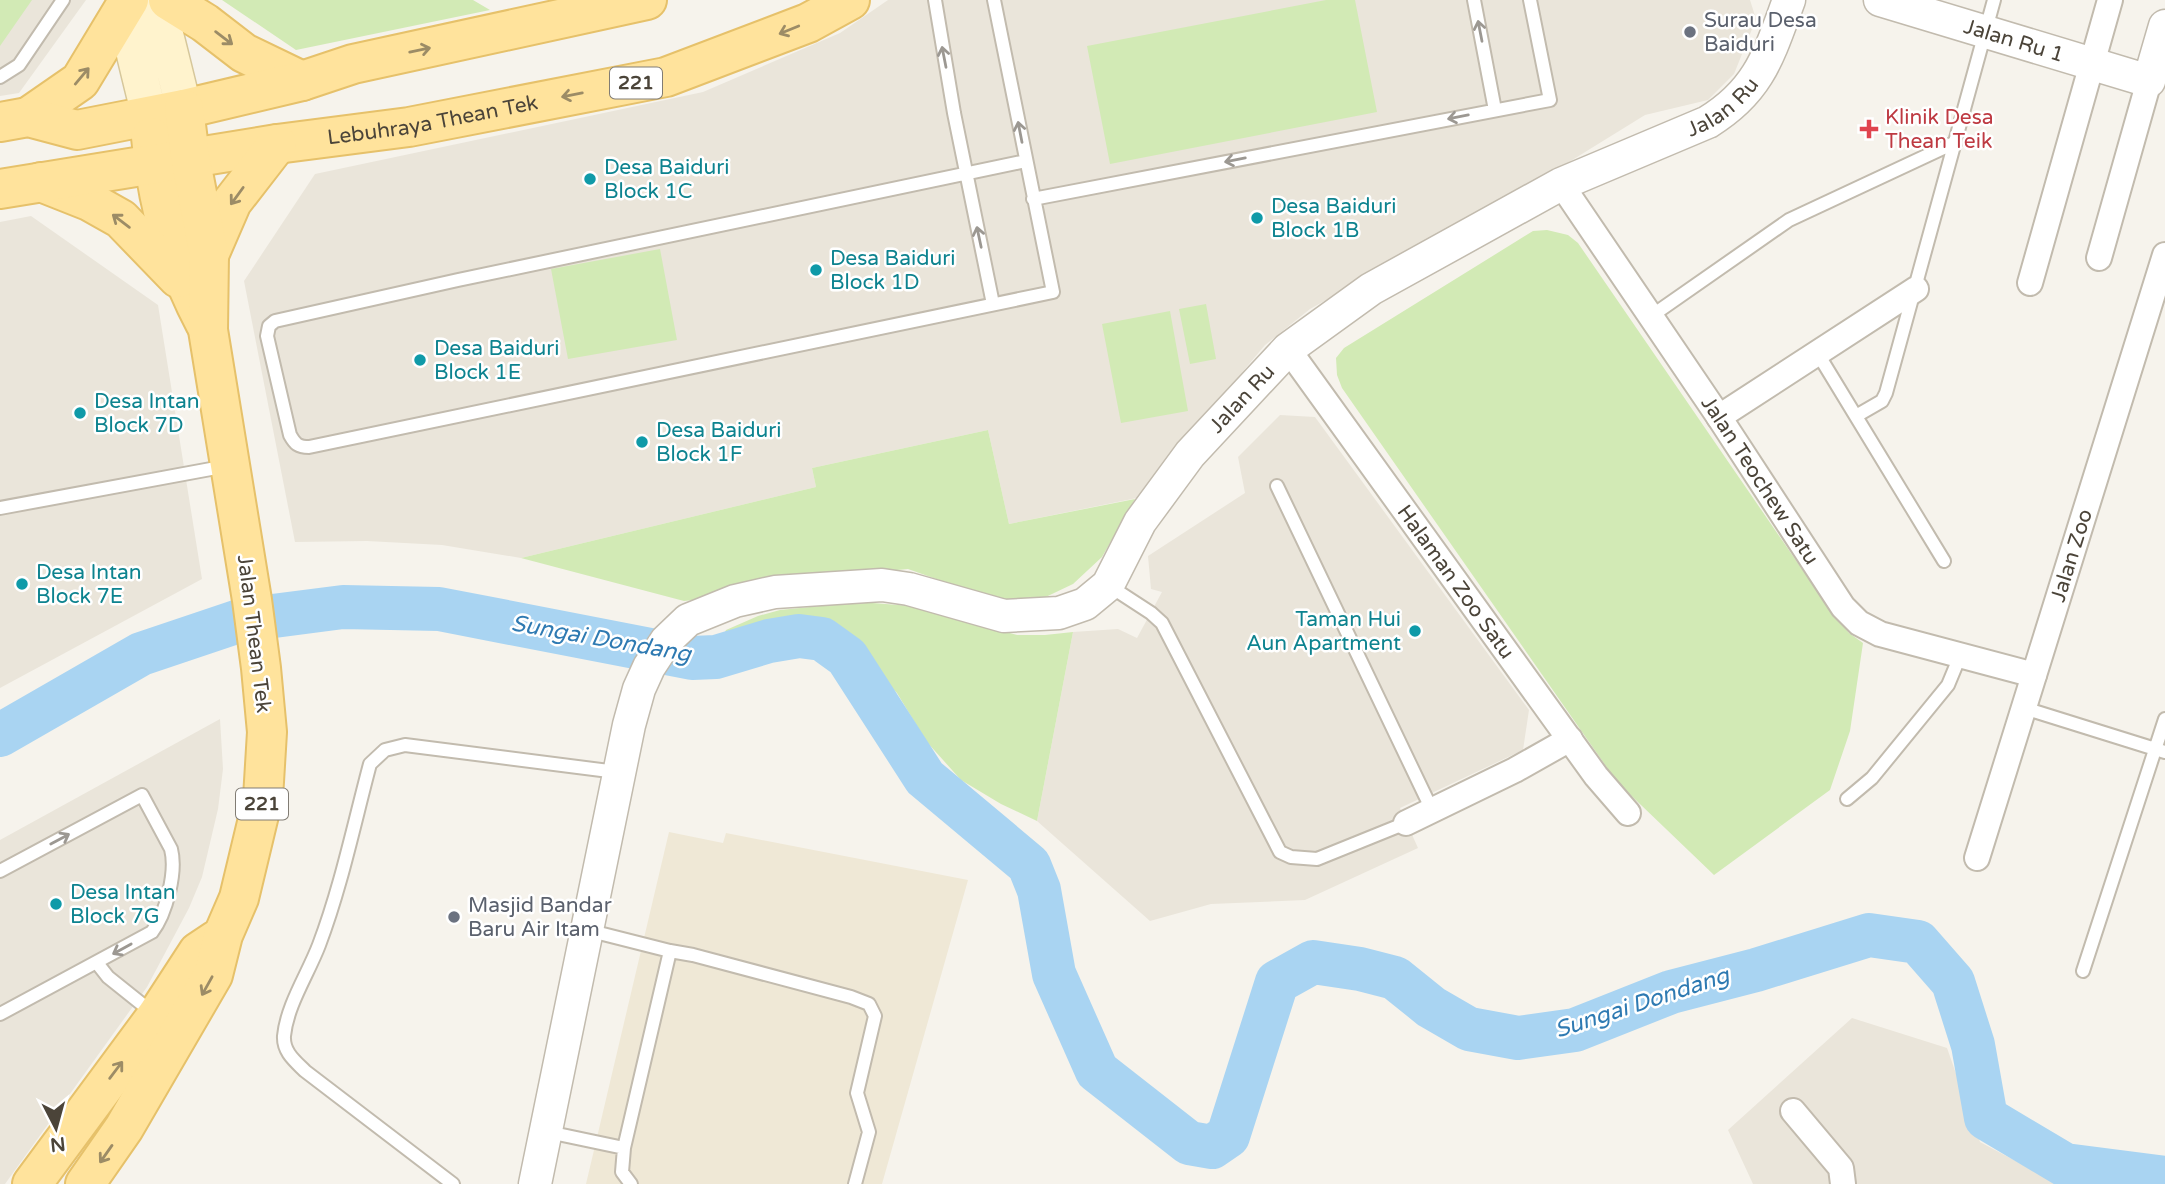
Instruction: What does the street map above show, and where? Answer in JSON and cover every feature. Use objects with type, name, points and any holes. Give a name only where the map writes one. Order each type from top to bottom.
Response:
[{"type":"main road","points":[[129,0],[129,32],[167,111]]},
{"type":"main road","points":[[14,120],[80,80],[129,0]]},
{"type":"main road","points":[[157,0],[172,160]]},
{"type":"main road","points":[[168,0],[205,23],[244,53],[302,81]]},
{"type":"main road","points":[[14,120],[77,130],[302,81],[353,64],[647,0]]},
{"type":"main road","name":"Lebuhraya Thean Tek","points":[[0,189],[277,144],[409,127],[666,77],[808,23],[850,0]]},
{"type":"main road","points":[[209,255],[232,202],[277,144]]},
{"type":"main road","name":"Jalan Thean Tek","points":[[85,1184],[124,1128],[213,975],[223,935],[239,898],[263,798],[267,732],[261,668],[208,330],[209,255],[172,160]]},
{"type":"main road","name":"Jalan Thean Tek","points":[[172,160],[171,248],[186,288],[208,330]]},
{"type":"main road","points":[[38,181],[89,201],[121,219],[186,288]]},
{"type":"main road","points":[[32,1184],[157,1015],[198,951],[223,935]]},
{"type":"street","name":"Jalan Ru","points":[[535,1184],[619,772],[639,689],[649,667],[678,628],[706,611],[775,592],[882,585],[909,589],[998,615],[1059,613],[1085,604],[1108,585],[1140,522],[1190,454],[1288,349],[1371,289],[1561,184],[1708,122],[1728,110],[1764,66],[1789,0]]},
{"type":"street","name":"Jalan Ru 1","points":[[1880,0],[2150,81]]},
{"type":"street","name":"Jalan Ru 1","points":[[2030,283],[2110,0]]},
{"type":"street","points":[[2099,258],[2165,26]]},
{"type":"street","name":"Jalan Teochew Satu","points":[[1561,184],[1719,416],[1843,607],[1859,623],[1880,634],[2034,675]]},
{"type":"street","name":"Jalan Zoo","points":[[1977,858],[2161,284],[2165,255]]},
{"type":"street","points":[[1719,416],[1916,289]]},
{"type":"street","name":"Halaman Zoo Satu","points":[[1288,349],[1596,776],[1628,813]]},
{"type":"street","points":[[1406,822],[1514,770],[1570,739]]},
{"type":"street","points":[[1793,1111],[1841,1168],[1843,1184]]},
{"type":"lane","points":[[0,77],[19,65],[63,0]]},
{"type":"lane","points":[[934,0],[993,304]]},
{"type":"lane","points":[[994,0],[1053,292],[309,447],[300,447],[290,435],[267,335],[269,326],[275,321],[1026,161]]},
{"type":"lane","points":[[1474,0],[1495,110]]},
{"type":"lane","points":[[1033,199],[1550,100],[1530,0]]},
{"type":"lane","points":[[1856,416],[1882,401],[1886,393],[1994,0]]},
{"type":"lane","points":[[1650,317],[1789,220],[1956,142]]},
{"type":"lane","points":[[1818,354],[1944,561]]},
{"type":"lane","points":[[0,508],[230,465]]},
{"type":"lane","points":[[1277,486],[1432,810]]},
{"type":"lane","points":[[1108,585],[1162,623],[1280,852],[1291,857],[1317,859],[1406,822]]},
{"type":"lane","points":[[1847,799],[1872,778],[1948,685],[1960,656]]},
{"type":"lane","points":[[2024,708],[2160,751]]},
{"type":"lane","points":[[2083,971],[2160,751],[2165,719]]},
{"type":"lane","points":[[453,1184],[305,1071],[290,1056],[284,1039],[287,1021],[319,945],[336,892],[370,764],[385,750],[405,745],[619,772]]},
{"type":"lane","points":[[0,871],[142,795],[174,859],[174,870],[162,916],[152,932],[0,1014]]},
{"type":"lane","points":[[587,930],[693,955],[852,997],[869,1004],[873,1010],[874,1023],[857,1093],[869,1132],[855,1184]]},
{"type":"lane","points":[[631,1184],[622,1172],[624,1148],[670,951]]},
{"type":"lane","points":[[97,963],[118,986],[157,1015]]},
{"type":"lane","points":[[547,1132],[624,1148]]},
{"type":"shaded area","points":[[0,0],[86,0],[19,93],[0,96]]},
{"type":"shaded area","points":[[888,0],[1750,0],[1756,19],[1734,74],[1708,100],[1645,115],[1535,183],[1310,309],[1265,345],[1137,498],[1009,524],[988,430],[812,468],[816,487],[521,558],[442,545],[367,541],[295,542],[244,281],[315,174],[703,92],[840,33]]},
{"type":"shaded area","points":[[31,216],[158,305],[202,579],[0,688],[0,222]]},
{"type":"shaded area","points":[[1280,415],[1315,417],[1529,710],[1523,750],[1400,808],[1418,848],[1305,900],[1211,904],[1150,921],[1037,821],[1073,632],[1118,629],[1137,638],[1162,592],[1151,589],[1148,556],[1245,493],[1238,457]]},
{"type":"shaded area","points":[[220,719],[223,769],[218,809],[202,877],[189,908],[147,987],[5,1184],[0,1184],[0,840]]},
{"type":"shaded area","points":[[669,832],[723,843],[726,833],[968,880],[882,1184],[586,1184]]},
{"type":"shaded area","points":[[1852,1018],[1947,1048],[1980,1142],[2059,1184],[1753,1184],[1728,1130]]},
{"type":"green space","points":[[0,0],[32,0],[0,46]]},
{"type":"green space","points":[[222,0],[473,0],[490,10],[296,50]]},
{"type":"green space","points":[[1326,0],[1355,0],[1377,112],[1110,164],[1087,46]]},
{"type":"green space","points":[[1547,230],[1568,235],[1578,243],[1830,610],[1849,633],[1863,643],[1850,731],[1830,790],[1714,875],[1617,782],[1342,388],[1337,375],[1336,358],[1344,348],[1533,231]]},
{"type":"green space","points":[[660,249],[677,340],[568,359],[551,269]]},
{"type":"green space","points":[[1206,304],[1216,359],[1190,364],[1179,309]]},
{"type":"green space","points":[[1170,311],[1188,411],[1121,423],[1102,324]]},
{"type":"green space","points":[[988,430],[1009,524],[1135,499],[1102,557],[1073,584],[1031,604],[1004,603],[908,569],[789,580],[684,601],[521,558],[816,487],[812,468]]},
{"type":"green space","points":[[860,602],[911,606],[1017,635],[1073,632],[1037,821],[1001,804],[961,780],[926,741],[897,693],[840,632],[820,622],[772,631],[715,652],[726,630],[758,616],[780,610]]},
{"type":"waterway","name":"Sungai Dondang","points":[[0,735],[141,654],[242,620],[343,607],[439,609],[692,658],[716,657],[769,641],[799,636],[822,639],[847,657],[925,778],[1029,865],[1039,890],[1054,974],[1097,1071],[1189,1143],[1212,1147],[1228,1136],[1277,982],[1313,962],[1360,969],[1395,978],[1431,1007],[1469,1029],[1518,1038],[1575,1030],[1671,992],[1756,970],[1869,935],[1918,942],[1953,982],[1973,1045],[1986,1118],[2065,1165],[2165,1178]]},
{"type":"place","name":"Surau Desa Baiduri","points":[[1690,32]]},
{"type":"place","name":"Klinik Desa Thean Teik","points":[[1869,129]]},
{"type":"place","name":"Desa Baiduri Block 1C","points":[[590,179]]},
{"type":"place","name":"Desa Baiduri Block 1B","points":[[1257,218]]},
{"type":"place","name":"Desa Baiduri Block 1D","points":[[816,270]]},
{"type":"place","name":"Desa Baiduri Block 1E","points":[[420,360]]},
{"type":"place","name":"Desa Intan Block 7D","points":[[80,413]]},
{"type":"place","name":"Desa Baiduri Block 1F","points":[[642,442]]},
{"type":"place","name":"Desa Intan Block 7E","points":[[22,584]]},
{"type":"place","name":"Taman Hui Aun Apartment","points":[[1415,631]]},
{"type":"place","name":"Desa Intan Block 7G","points":[[56,904]]},
{"type":"place","name":"Masjid Bandar Baru Air Itam","points":[[454,917]]}]
